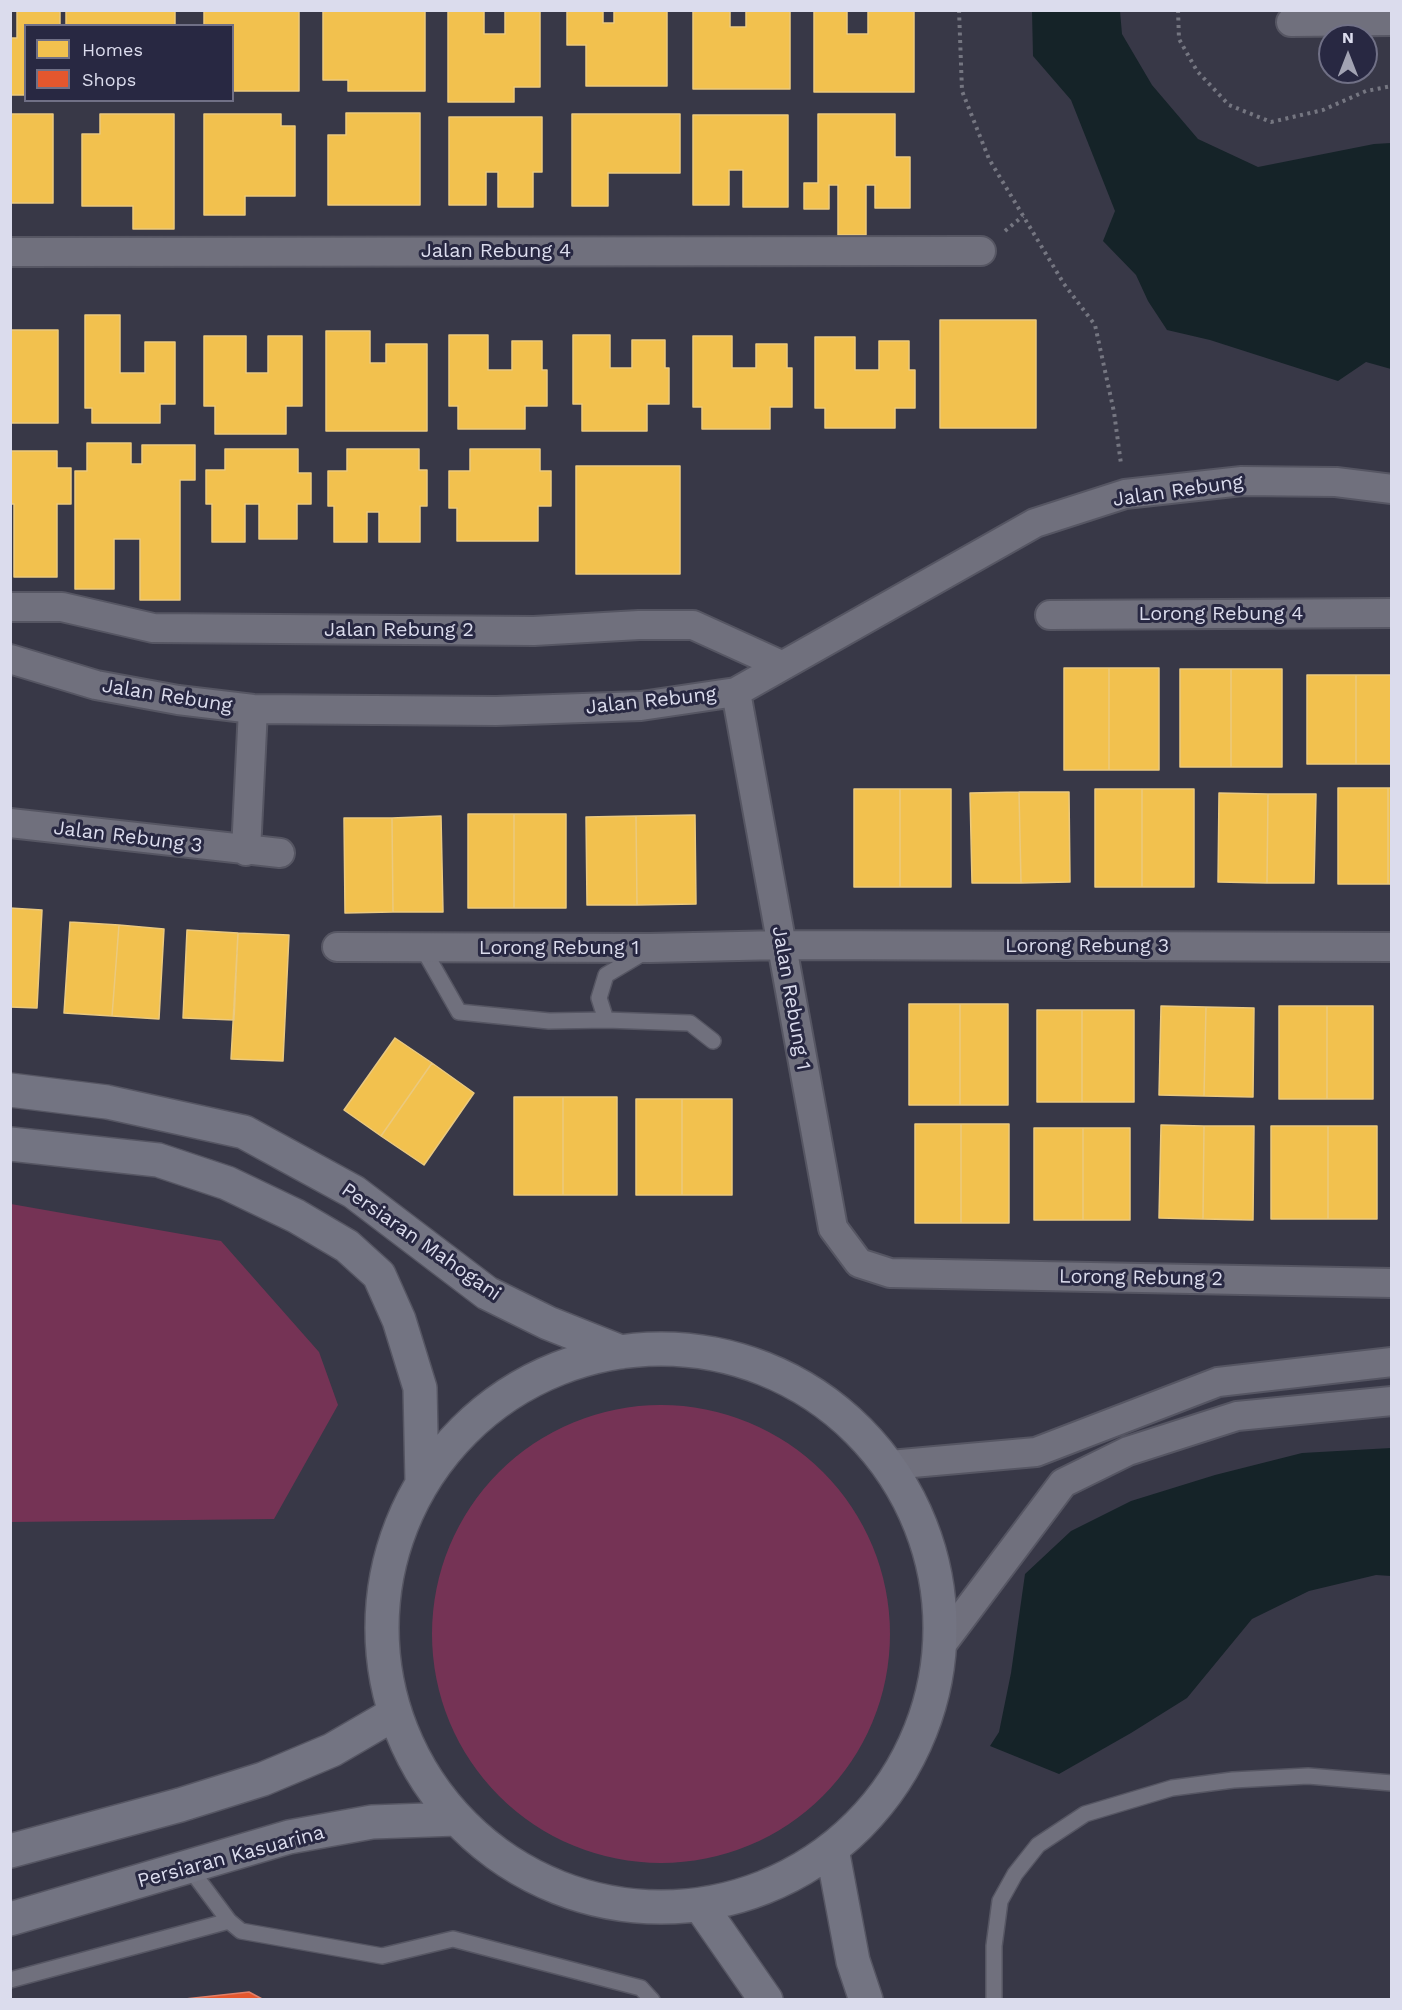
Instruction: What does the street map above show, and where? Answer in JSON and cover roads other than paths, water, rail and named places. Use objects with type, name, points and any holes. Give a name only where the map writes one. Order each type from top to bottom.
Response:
[{"type":"main road","name":"Persiaran Mahogani","points":[[10,1090],[107,1102],[244,1132],[354,1192],[487,1293],[548,1323],[621,1352]]},
{"type":"main road","points":[[10,1144],[158,1160],[227,1182],[296,1216],[347,1246],[379,1275],[399,1320],[420,1388],[422,1482]]},
{"type":"main road","points":[[682,1350],[743,1361],[799,1384],[849,1420],[890,1465],[921,1520],[939,1581],[942,1644],[926,1722],[889,1792],[832,1850],[792,1875],[756,1890],[700,1905],[633,1906],[568,1892],[508,1862],[456,1819],[430,1787],[409,1752],[394,1714],[383,1667],[380,1619],[386,1571],[400,1525],[422,1482],[460,1434],[507,1394],[562,1367],[621,1352],[682,1350]]},
{"type":"main road","points":[[10,1851],[180,1805],[263,1779],[332,1750],[394,1714]]},
{"type":"main road","name":"Persiaran Kasuarina","points":[[10,1920],[289,1837],[372,1822],[456,1819]]},
{"type":"main road","points":[[832,1850],[853,1961],[866,2000]]},
{"type":"main road","points":[[700,1905],[766,2000]]},
{"type":"street","points":[[1291,22],[1392,21]]},
{"type":"street","name":"Jalan Rebung 4","points":[[10,252],[981,251]]},
{"type":"street","name":"Jalan Rebung","points":[[10,659],[96,685],[178,700],[253,709],[496,711],[641,706],[736,692],[1035,523],[1125,494],[1242,481],[1336,482],[1392,489]]},
{"type":"street","name":"Jalan Rebung 2","points":[[10,607],[62,607],[153,628],[534,631],[639,624],[693,624],[781,665]]},
{"type":"street","name":"Lorong Rebung 4","points":[[1050,615],[1392,613]]},
{"type":"street","name":"Jalan Rebung 1","points":[[736,692],[833,1228],[859,1263],[890,1273]]},
{"type":"street","points":[[246,851],[253,709]]},
{"type":"street","name":"Jalan Rebung 3","points":[[10,823],[280,854]]},
{"type":"street","name":"Lorong Rebung 3","points":[[782,945],[1392,947]]},
{"type":"street","name":"Lorong Rebung 1","points":[[337,947],[650,948],[782,945]]},
{"type":"street","name":"Lorong Rebung 2","points":[[890,1273],[1392,1283]]},
{"type":"street","points":[[890,1465],[1036,1452],[1218,1382],[1392,1362]]},
{"type":"street","points":[[942,1644],[1063,1483],[1128,1451],[1237,1416],[1392,1401]]},
{"type":"lane","points":[[422,948],[459,1012],[549,1021],[606,1020],[690,1023],[713,1041]]},
{"type":"lane","points":[[606,1020],[599,998],[606,975],[650,948]]},
{"type":"lane","points":[[994,2000],[994,1946],[1000,1901],[1015,1874],[1038,1845],[1085,1814],[1172,1788],[1233,1780],[1308,1776],[1392,1783]]},
{"type":"lane","points":[[188,1866],[229,1921],[241,1931],[382,1956],[453,1938],[641,1988],[652,2000]]},
{"type":"lane","points":[[10,1980],[229,1921]]}]
